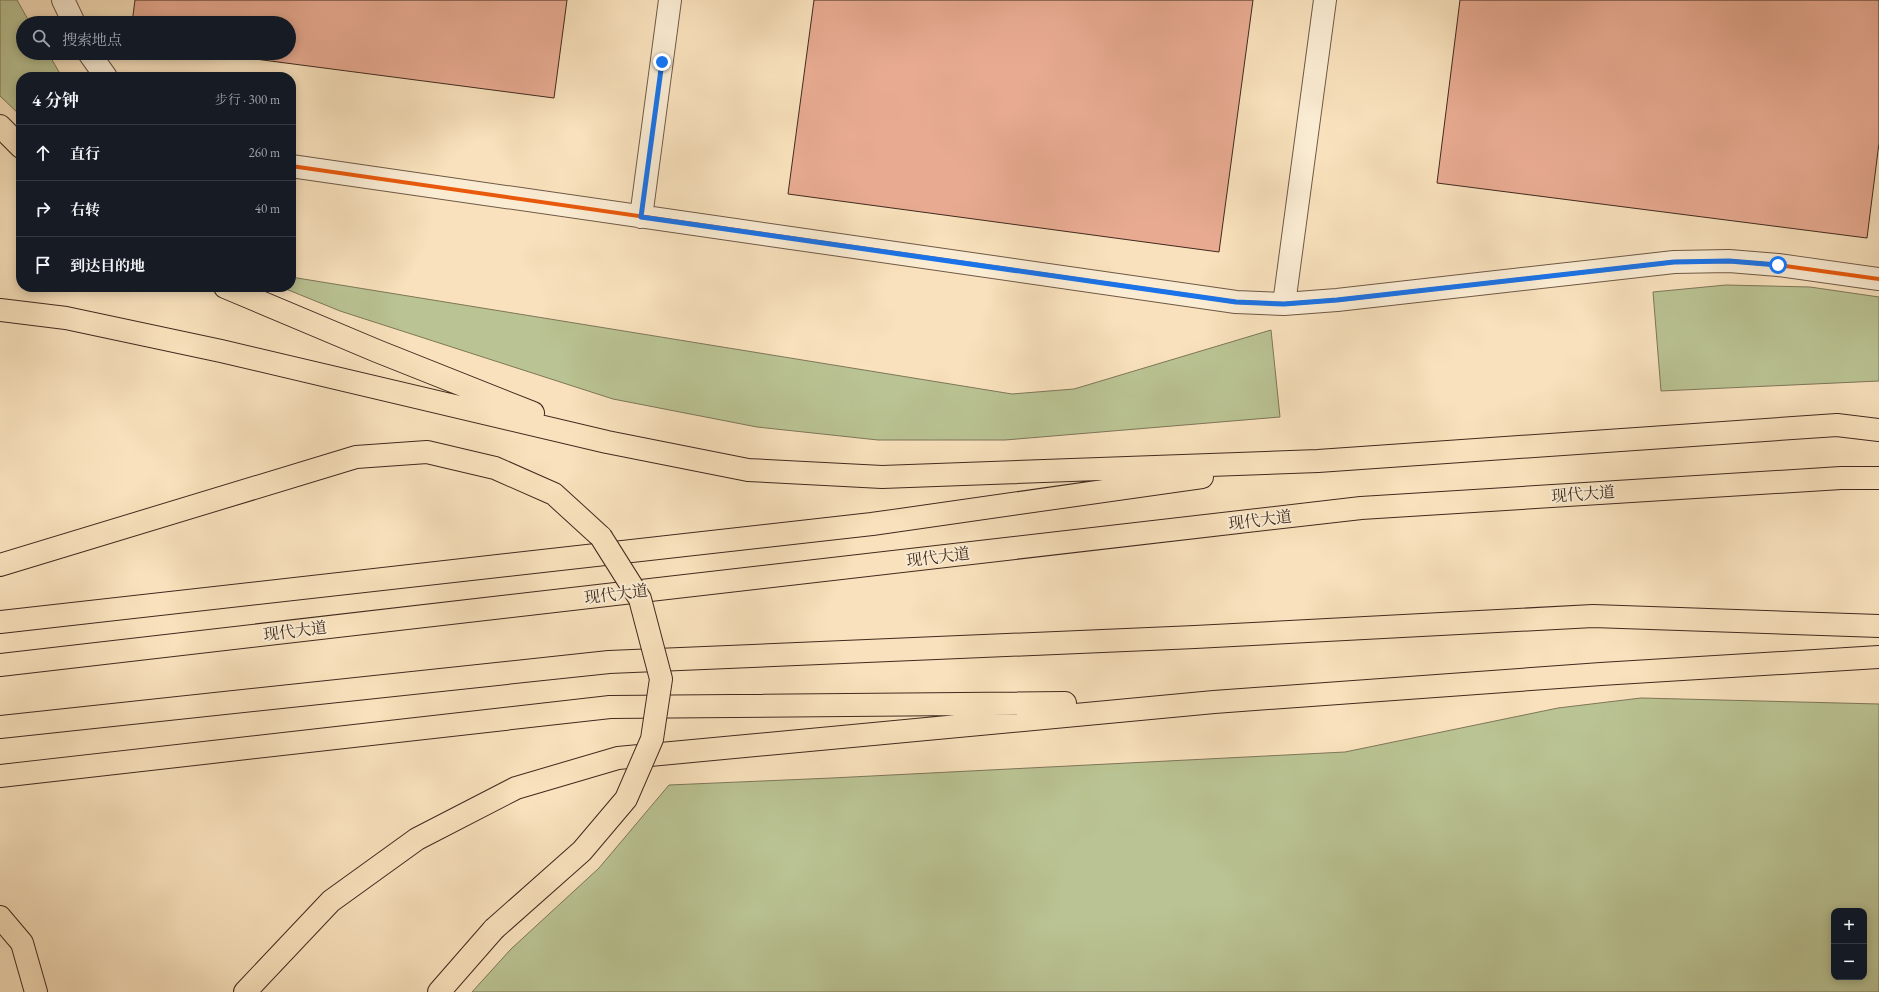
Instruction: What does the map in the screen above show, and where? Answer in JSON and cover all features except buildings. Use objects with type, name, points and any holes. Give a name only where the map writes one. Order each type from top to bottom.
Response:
[{"type":"main road","points":[[0,126],[16,142]]},
{"type":"main road","points":[[237,292],[376,351],[607,442]]},
{"type":"main road","points":[[0,310],[66,318],[221,351],[607,442],[748,470],[882,477],[1318,461],[1837,425],[1879,430]]},
{"type":"main road","points":[[0,565],[356,457],[427,452],[495,468],[554,494],[601,537],[640,600],[661,679],[652,739],[626,799],[582,851],[494,929],[438,992]]},
{"type":"main road","points":[[0,622],[872,524],[1318,461]]},
{"type":"main road","name":"现代大道","points":[[0,665],[1361,508],[1825,479],[1879,478]]},
{"type":"main road","points":[[0,727],[609,662],[1187,637],[1592,616],[1879,626]]},
{"type":"main road","points":[[245,992],[331,901],[417,839],[516,788],[618,758],[1214,702],[1593,674],[1879,657]]},
{"type":"main road","points":[[0,776],[610,707],[1214,702]]},
{"type":"main road","points":[[0,917],[22,943],[36,992]]},
{"type":"street","points":[[63,0],[71,16]]},
{"type":"street","points":[[641,217],[670,0]]},
{"type":"street","points":[[1284,304],[1325,0]]},
{"type":"street","points":[[94,60],[102,72]]},
{"type":"street","points":[[296,167],[1236,302],[1284,304],[1337,300],[1674,262],[1729,261],[1778,265],[1879,279]]},
{"type":"green space","points":[[0,0],[17,0],[26,16],[16,16],[16,60],[52,60],[59,72],[16,72],[16,111],[0,96]]},
{"type":"green space","points":[[296,278],[1012,394],[1074,389],[1271,330],[1280,417],[1005,440],[878,440],[757,427],[613,399],[340,311],[293,292],[296,292]]},
{"type":"green space","points":[[1726,285],[1810,287],[1879,297],[1879,381],[1661,391],[1653,292]]},
{"type":"green space","points":[[1641,698],[1879,704],[1879,992],[472,992],[511,949],[599,868],[669,785],[1345,752],[1558,708]]},
{"type":"cycle path","points":[[296,167],[1236,302],[1284,304],[1337,300],[1674,262],[1729,261],[1778,265],[1879,279]]},
{"type":"route","points":[[662,62],[641,217],[1236,302],[1284,304],[1337,300],[1674,262],[1729,261],[1778,265]]}]
